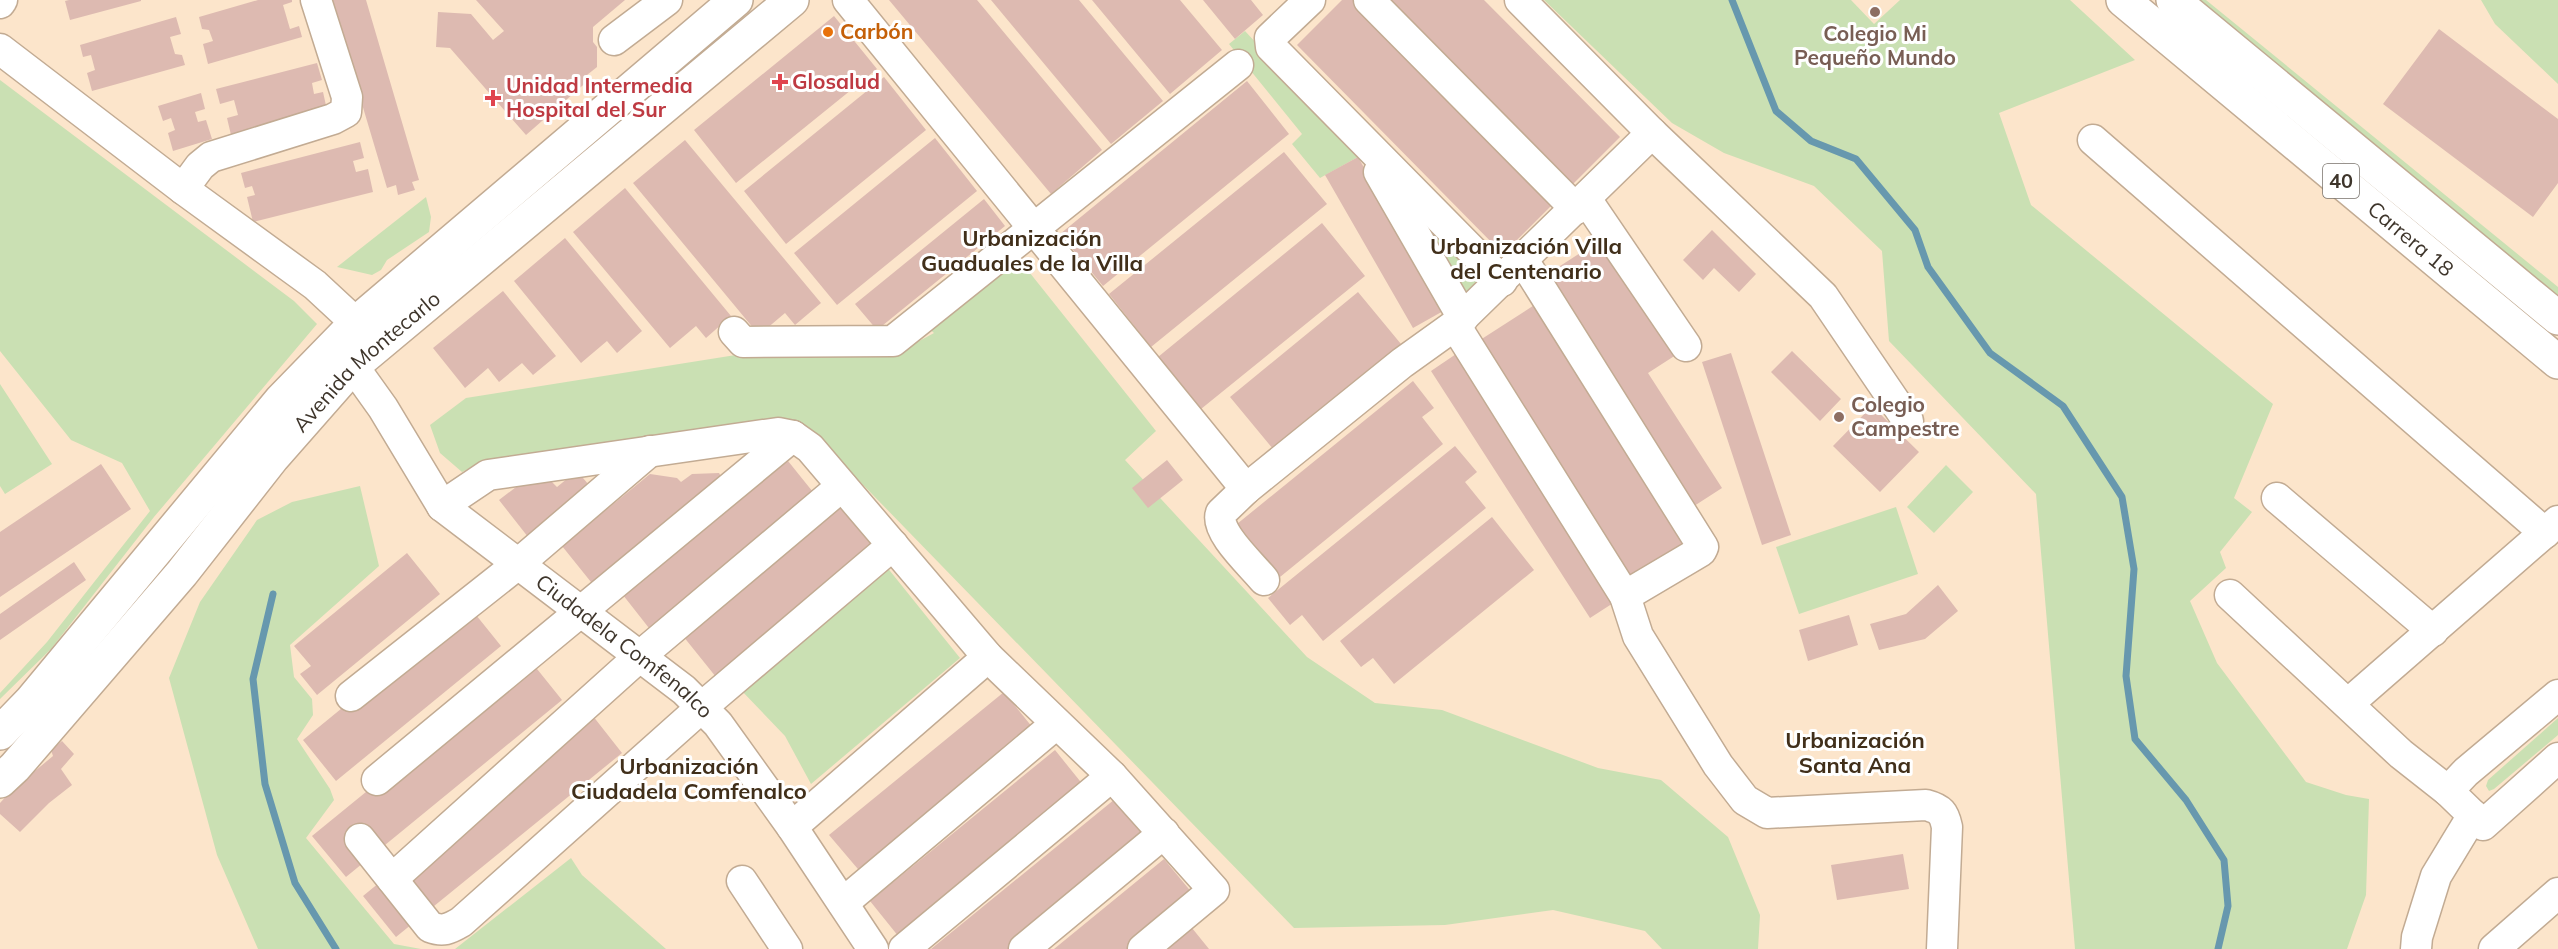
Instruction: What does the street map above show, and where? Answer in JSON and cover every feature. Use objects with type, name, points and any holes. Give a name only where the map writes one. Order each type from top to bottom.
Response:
[{"type":"main road","name":"Avenida Montecarlo","points":[[0,734],[31,701],[281,400],[356,323],[736,0]]},
{"type":"main road","name":"Avenida Montecarlo","points":[[0,781],[15,767],[183,573],[273,457],[354,366],[792,0]]},
{"type":"main road","name":"Carrera 18","points":[[2123,0],[2558,362]]},
{"type":"main road","name":"Carrera 18","points":[[2173,0],[2558,318]]},
{"type":"street","points":[[183,189],[200,166],[211,157],[333,119],[346,112],[347,97],[316,0]]},
{"type":"street","points":[[614,40],[667,0]]},
{"type":"street","points":[[848,0],[1246,489]]},
{"type":"street","points":[[1310,0],[1270,38],[1269,43],[1275,52],[1358,136],[1512,271],[1703,547],[1701,551],[1625,596]]},
{"type":"street","points":[[1369,0],[1581,204],[1686,346]]},
{"type":"street","points":[[1520,0],[1652,133],[1823,296],[1908,421]]},
{"type":"street","points":[[0,49],[183,189],[315,285],[356,323]]},
{"type":"street","points":[[734,332],[743,342],[892,341],[1238,65]]},
{"type":"street","points":[[1263,580],[1227,536],[1219,520],[1221,513],[1246,489],[1402,363],[1459,321],[1652,133]]},
{"type":"street","points":[[1358,136],[1459,321],[1625,596],[1638,636],[1733,786],[1751,806],[1767,813],[1926,805],[1938,808],[1944,814],[1947,828],[1942,949]]},
{"type":"street","points":[[2093,140],[2552,527],[2349,704]]},
{"type":"street","name":"Ciudadela Comfenalco","points":[[354,366],[383,408],[442,506],[684,690],[718,724],[792,826],[873,949]]},
{"type":"street","points":[[442,506],[488,475],[777,433],[793,436],[810,448],[988,657],[1112,776],[1214,890],[1143,949]]},
{"type":"street","points":[[377,780],[793,436]]},
{"type":"street","points":[[351,696],[518,564],[650,451]]},
{"type":"street","points":[[392,879],[640,657],[842,486]]},
{"type":"street","points":[[2277,498],[2433,631]]},
{"type":"street","points":[[360,839],[430,927],[438,931],[451,928],[461,922],[702,707],[893,545]]},
{"type":"street","points":[[2230,595],[2401,754],[2448,791],[2483,825],[2552,774]]},
{"type":"street","points":[[792,826],[988,657]]},
{"type":"street","points":[[2448,791],[2466,772],[2558,695]]},
{"type":"street","points":[[843,903],[1056,724]]},
{"type":"street","points":[[904,949],[1112,776]]},
{"type":"street","points":[[2416,949],[2417,937],[2436,876],[2473,815]]},
{"type":"street","points":[[1024,949],[1164,833]]},
{"type":"street","points":[[742,881],[787,949]]},
{"type":"street","points":[[2494,949],[2558,893]]},
{"type":"green space","points":[[1544,0],[1851,0],[1874,24],[1900,0],[2070,0],[2135,60],[1999,113],[2031,205],[2273,404],[2234,498],[2252,512],[2220,552],[2226,568],[2190,601],[2217,663],[2306,782],[2346,795],[2369,799],[2366,895],[2347,949],[2075,949],[2036,494],[1889,341],[1882,251],[1814,186],[1724,153],[1672,123]]},
{"type":"green space","points":[[2192,0],[2206,0],[2558,287],[2558,303]]},
{"type":"green space","points":[[2481,0],[2558,0],[2558,84],[2495,24]]},
{"type":"green space","points":[[1245,31],[1343,136],[1358,157],[1320,178],[1292,144],[1302,134],[1229,44]]},
{"type":"green space","points":[[0,80],[294,301],[317,324],[154,517],[51,649],[0,699],[0,693],[47,642],[150,511],[122,463],[71,440],[0,351]]},
{"type":"green space","points":[[1401,192],[1487,281],[1464,302]]},
{"type":"green space","points":[[426,197],[431,217],[429,232],[387,260],[381,270],[372,275],[337,267]]},
{"type":"green space","points":[[1014,253],[1156,431],[1125,460],[1307,657],[1375,703],[1442,710],[1598,768],[1661,780],[1728,837],[1760,915],[1758,949],[1662,949],[1645,931],[1553,910],[1445,925],[1294,928],[836,457],[646,437],[484,461],[462,472],[440,453],[430,425],[466,398],[742,354],[899,352],[934,333],[924,324]]},
{"type":"green space","points":[[0,384],[52,464],[5,494],[0,486]]},
{"type":"green space","points":[[1946,465],[1973,492],[1934,533],[1907,507]]},
{"type":"green space","points":[[360,486],[379,566],[290,645],[294,677],[312,699],[313,715],[297,739],[330,789],[334,800],[306,838],[394,944],[421,949],[258,949],[217,855],[169,678],[200,602],[257,520],[292,502]]},
{"type":"green space","points":[[1896,507],[1918,574],[1799,614],[1776,547]]},
{"type":"green space","points":[[882,561],[960,658],[811,784],[785,736],[740,689]]},
{"type":"green space","points":[[2558,718],[2558,735],[2489,791],[2486,786],[2488,780]]},
{"type":"green space","points":[[571,858],[582,875],[666,949],[455,949]]},
{"type":"building","points":[[258,0],[292,0],[283,5],[290,29],[299,26],[302,37],[208,64],[203,44],[213,41],[209,30],[202,29],[199,17]]},
{"type":"building","points":[[331,0],[366,0],[419,180],[412,182],[415,190],[398,195],[396,185],[387,188]]},
{"type":"building","points":[[476,0],[625,0],[593,27],[593,42],[597,47],[597,67],[587,75],[590,79],[526,135],[450,48],[436,47],[438,12],[471,14],[493,40],[504,31]]},
{"type":"building","points":[[889,0],[977,0],[1102,150],[1051,194]]},
{"type":"building","points":[[991,0],[1079,0],[1163,101],[1111,144]]},
{"type":"building","points":[[1092,0],[1180,0],[1222,50],[1170,94]]},
{"type":"building","points":[[1203,0],[1251,0],[1263,15],[1235,39]]},
{"type":"building","points":[[1342,0],[1357,0],[1556,201],[1503,254],[1297,45]]},
{"type":"building","points":[[1380,0],[1484,0],[1620,137],[1568,189]]},
{"type":"building","points":[[65,1],[141,1],[70,20]]},
{"type":"building","points":[[834,16],[877,69],[736,183],[694,130]]},
{"type":"building","points":[[176,17],[181,34],[170,37],[175,54],[182,55],[185,65],[92,91],[87,73],[95,70],[91,55],[83,57],[80,45]]},
{"type":"building","points":[[2439,29],[2558,119],[2558,183],[2533,217],[2383,104]]},
{"type":"building","points":[[317,63],[322,80],[312,83],[314,94],[323,92],[327,110],[231,135],[227,118],[238,115],[234,100],[220,104],[216,89]]},
{"type":"building","points":[[884,77],[926,130],[786,244],[744,191]]},
{"type":"building","points":[[1247,81],[1289,134],[1103,286],[1060,234]]},
{"type":"building","points":[[201,93],[205,109],[195,112],[198,122],[206,120],[212,139],[173,151],[168,133],[175,130],[171,118],[163,121],[158,106]]},
{"type":"building","points":[[935,138],[977,191],[837,305],[794,253]]},
{"type":"building","points":[[685,140],[821,303],[795,325],[785,313],[759,335],[633,183]]},
{"type":"building","points":[[360,142],[364,158],[353,161],[356,172],[368,169],[373,192],[253,222],[247,197],[255,195],[252,186],[245,188],[241,173]]},
{"type":"building","points":[[1284,152],[1327,204],[1151,347],[1109,294]]},
{"type":"building","points":[[1358,157],[1445,310],[1413,328],[1325,175]]},
{"type":"building","points":[[625,188],[731,316],[706,338],[696,326],[670,348],[573,232]]},
{"type":"building","points":[[984,199],[1005,226],[877,330],[855,304]]},
{"type":"building","points":[[1322,223],[1365,276],[1201,409],[1158,357]]},
{"type":"building","points":[[1712,230],[1756,274],[1739,292],[1714,268],[1703,280],[1683,260]]},
{"type":"building","points":[[1605,237],[1679,353],[1648,373],[1722,488],[1691,508],[1543,277]]},
{"type":"building","points":[[565,238],[642,331],[617,353],[607,341],[581,363],[514,281]]},
{"type":"building","points":[[503,291],[556,356],[533,375],[522,363],[499,382],[488,368],[465,388],[433,348]]},
{"type":"building","points":[[1358,292],[1401,344],[1273,449],[1230,397]]},
{"type":"building","points":[[1539,302],[1697,549],[1635,589],[1477,342]]},
{"type":"building","points":[[1462,350],[1621,598],[1590,618],[1431,371]]},
{"type":"building","points":[[1792,351],[1841,399],[1820,421],[1771,372]]},
{"type":"building","points":[[1731,353],[1791,535],[1762,545],[1702,362]]},
{"type":"building","points":[[1413,381],[1434,408],[1422,417],[1443,444],[1280,577],[1237,524]]},
{"type":"building","points":[[1872,406],[1919,452],[1880,492],[1833,446]]},
{"type":"building","points":[[1455,446],[1477,472],[1465,482],[1486,508],[1323,641],[1302,615],[1290,625],[1268,598]]},
{"type":"building","points":[[1167,460],[1183,480],[1148,508],[1132,488]]},
{"type":"building","points":[[788,461],[821,502],[656,637],[623,595]]},
{"type":"building","points":[[101,464],[131,509],[0,597],[0,532]]},
{"type":"building","points":[[719,473],[724,482],[595,587],[562,546],[650,474],[677,478],[681,482],[692,474]]},
{"type":"building","points":[[573,474],[583,478],[594,491],[532,542],[499,500],[520,484],[552,482],[557,487]]},
{"type":"building","points":[[847,502],[881,543],[716,677],[683,636]]},
{"type":"building","points":[[1492,517],[1534,570],[1394,684],[1373,658],[1361,667],[1340,641]]},
{"type":"building","points":[[407,553],[440,594],[317,695],[300,674],[311,666],[294,646]]},
{"type":"building","points":[[74,562],[86,580],[0,640],[0,614]]},
{"type":"building","points":[[1938,585],[1958,611],[1925,639],[1879,650],[1870,624],[1906,614]]},
{"type":"building","points":[[468,605],[501,646],[336,781],[303,740]]},
{"type":"building","points":[[1849,615],[1858,645],[1808,661],[1799,630]]},
{"type":"building","points":[[529,659],[562,700],[346,877],[312,836]]},
{"type":"building","points":[[1004,692],[1037,733],[863,875],[829,835]]},
{"type":"building","points":[[589,711],[622,753],[396,937],[363,896]]},
{"type":"building","points":[[62,741],[74,754],[61,769],[72,785],[49,803],[20,832],[0,814],[0,803],[53,756],[51,750]]},
{"type":"building","points":[[1055,750],[1088,791],[903,942],[870,901]]},
{"type":"building","points":[[1115,799],[1148,840],[1015,949],[931,949]]},
{"type":"building","points":[[1903,854],[1909,889],[1837,900],[1831,865]]},
{"type":"building","points":[[1164,859],[1198,900],[1137,949],[1054,949]]},
{"type":"building","points":[[1192,928],[1209,949],[1167,949],[1172,945]]},
{"type":"waterway","points":[[1732,0],[1776,111],[1811,141],[1856,159],[1915,230],[1928,267],[1990,353],[2063,406],[2122,497],[2134,569],[2126,676],[2135,739],[2186,800],[2224,860],[2228,906],[2218,949]]},
{"type":"waterway","points":[[273,594],[253,679],[265,784],[295,883],[336,949]]},
{"type":"place","name":"Colegio Mi Pequeño Mundo","points":[[1875,12]]},
{"type":"place","name":"Carbón","points":[[828,32]]},
{"type":"place","name":"Glosalud","points":[[780,82]]},
{"type":"place","name":"Unidad Intermedia Hospital del Sur","points":[[493,98]]},
{"type":"place","name":"Colegio Campestre","points":[[1839,417]]},
{"type":"district","name":"Urbanización Guaduales de la Villa","points":[[1032,250]]},
{"type":"district","name":"Urbanización Villa del Centenario","points":[[1526,258]]},
{"type":"district","name":"Urbanización Santa Ana","points":[[1855,752]]},
{"type":"district","name":"Urbanización Ciudadela Comfenalco","points":[[689,778]]}]
